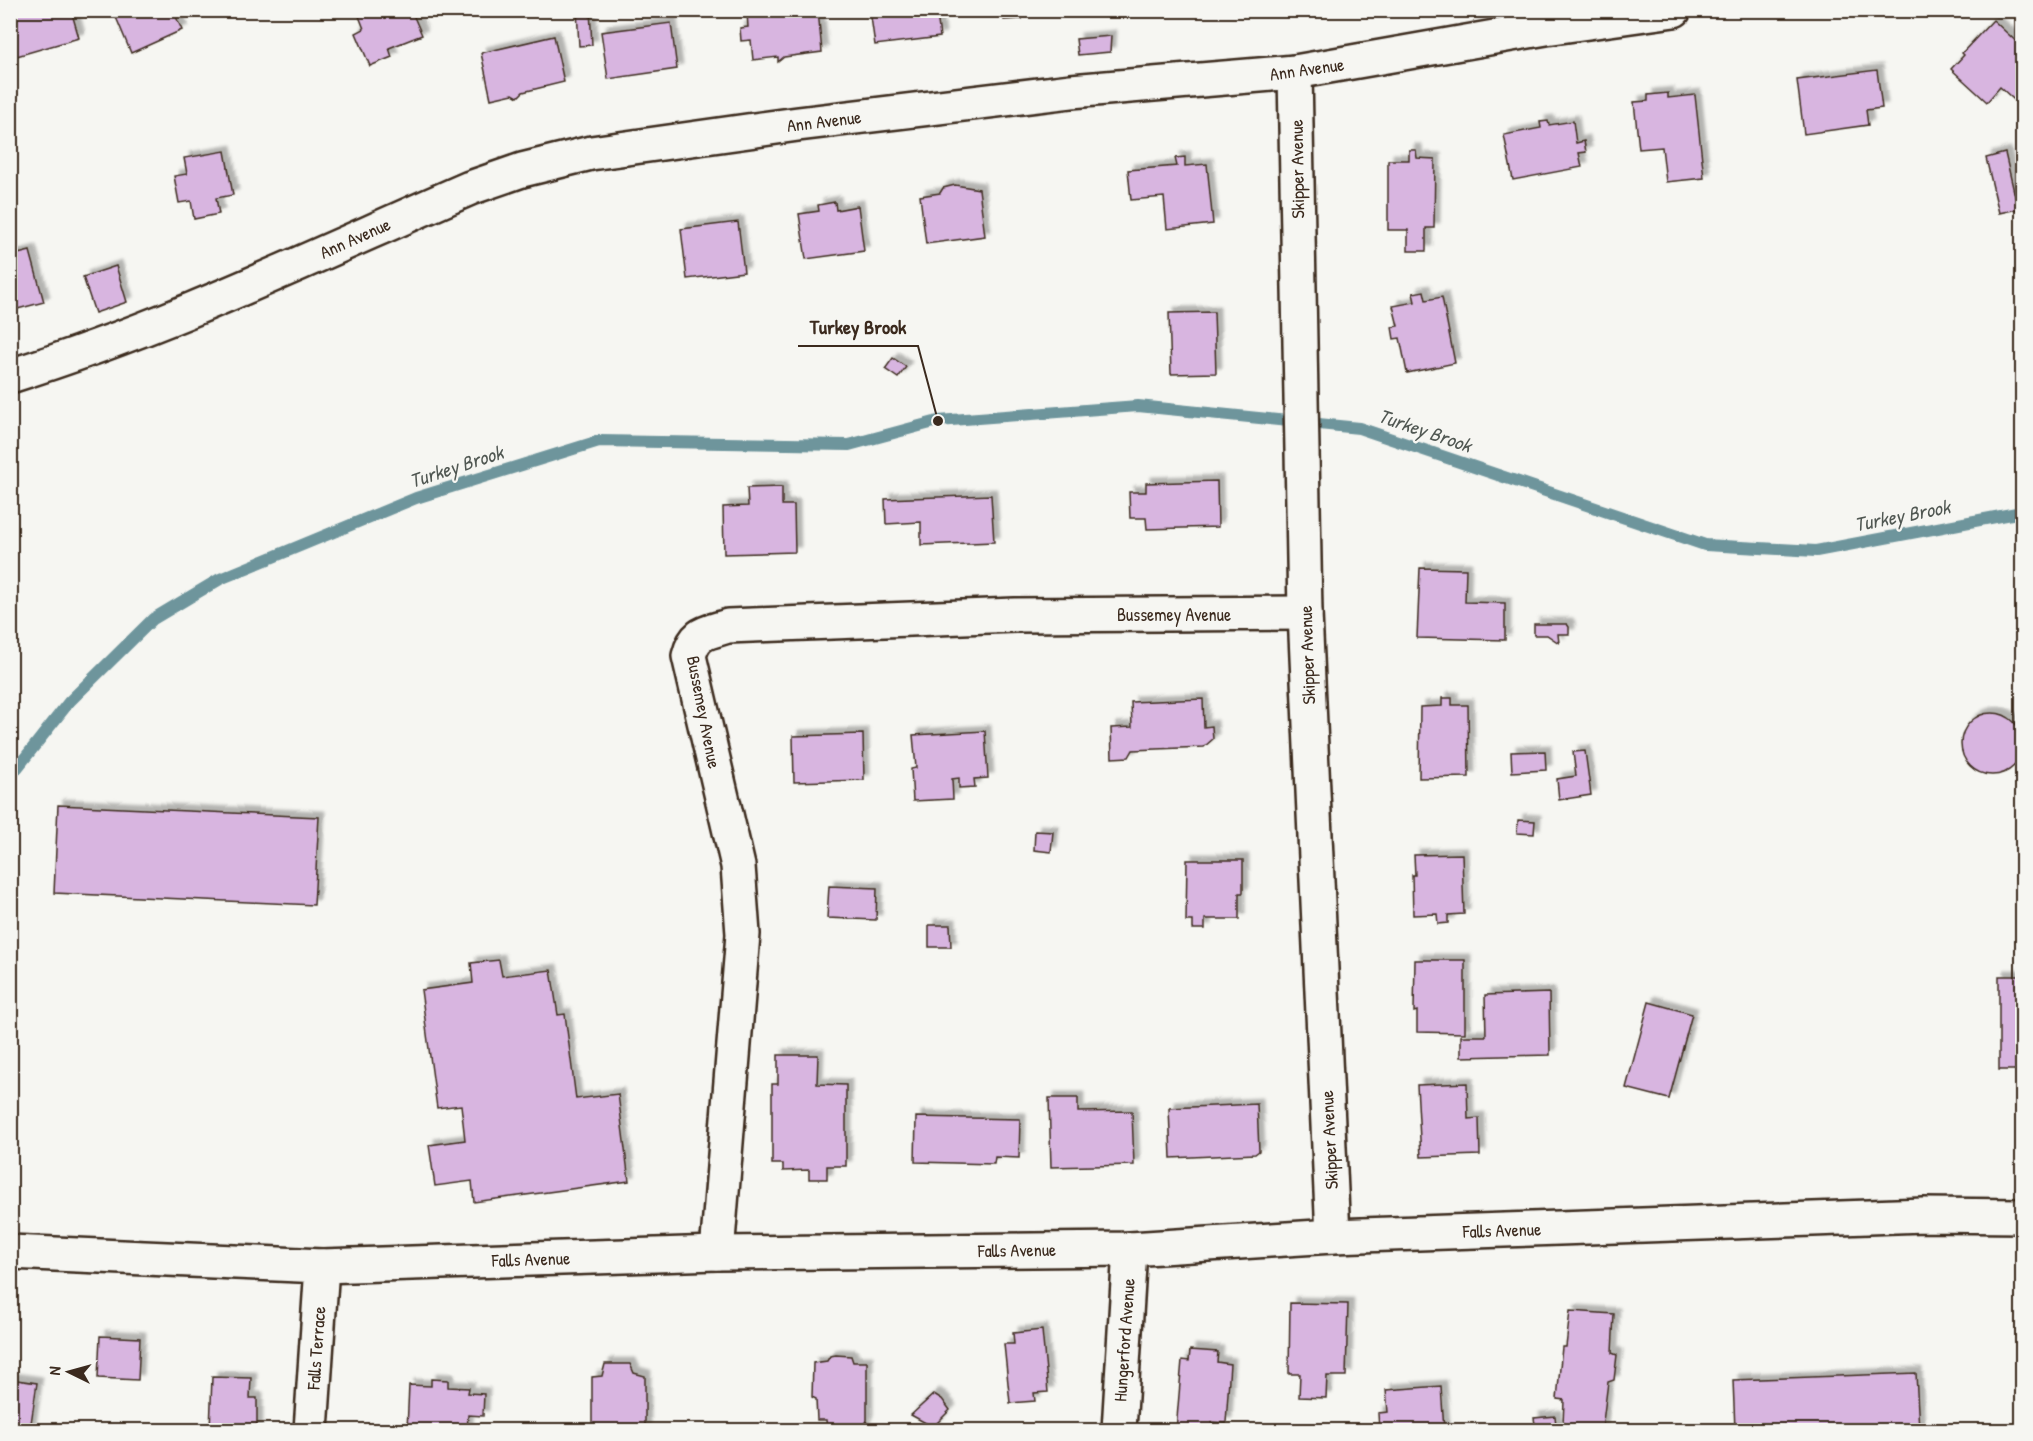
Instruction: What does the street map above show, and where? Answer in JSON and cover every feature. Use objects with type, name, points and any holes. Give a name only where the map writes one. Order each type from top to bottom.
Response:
[{"type":"street","name":"Ann Avenue","points":[[10,376],[61,360],[157,324],[470,188],[522,170],[580,156],[798,124],[1071,91],[1295,72],[1546,28],[1674,10]]},
{"type":"street","name":"Skipper Avenue","points":[[1295,72],[1305,613],[1333,1236]]},
{"type":"street","name":"Bussemey Avenue","points":[[717,1253],[743,934],[738,866],[689,656],[692,642],[703,633],[728,626],[1015,615],[1305,613]]},
{"type":"street","name":"Falls Avenue","points":[[10,1252],[322,1266],[717,1253],[1130,1249],[1333,1236],[1912,1215],[2022,1216]]},
{"type":"street","name":"Hungerford Avenue","points":[[1119,1431],[1130,1249]]},
{"type":"street","name":"Falls Terrace","points":[[311,1431],[322,1266]]},
{"type":"building","points":[[10,10],[71,10],[79,38],[10,58]]},
{"type":"building","points":[[113,10],[173,10],[182,30],[131,53]]},
{"type":"building","points":[[352,10],[411,10],[422,35],[389,48],[392,57],[370,66],[356,33],[364,29],[357,11],[351,14]]},
{"type":"building","points":[[577,10],[590,10],[592,45],[579,46]]},
{"type":"building","points":[[769,10],[818,10],[822,52],[784,57],[778,62],[778,57],[753,60],[751,40],[741,41],[740,28],[748,27],[747,13]]},
{"type":"building","points":[[870,10],[932,10],[932,15],[937,14],[940,37],[875,45]]},
{"type":"building","points":[[1004,10],[1069,10],[1069,13],[1022,15],[1022,19],[1004,20]]},
{"type":"building","points":[[1993,20],[2022,47],[2022,107],[2000,87],[1987,102],[1951,69],[1964,55],[1962,53]]},
{"type":"building","points":[[671,23],[677,69],[608,79],[601,32]]},
{"type":"building","points":[[554,36],[564,82],[523,92],[518,97],[513,94],[491,99],[481,53]]},
{"type":"building","points":[[1111,36],[1110,52],[1078,55],[1076,39]]},
{"type":"building","points":[[1877,70],[1882,108],[1866,110],[1868,125],[1804,134],[1797,80]]},
{"type":"building","points":[[1668,93],[1668,98],[1695,95],[1704,178],[1666,182],[1662,147],[1639,149],[1634,102],[1648,101],[1648,95]]},
{"type":"building","points":[[1548,121],[1549,125],[1573,121],[1576,143],[1584,141],[1586,152],[1579,153],[1582,167],[1513,180],[1504,135],[1541,128],[1540,122]]},
{"type":"building","points":[[1409,150],[1416,150],[1417,158],[1435,159],[1434,228],[1426,228],[1426,251],[1408,251],[1408,230],[1388,230],[1388,160],[1409,160]]},
{"type":"building","points":[[225,151],[233,195],[216,198],[219,214],[194,219],[191,201],[179,203],[174,176],[187,174],[184,158]]},
{"type":"building","points":[[2005,153],[2018,209],[1999,213],[1986,158]]},
{"type":"building","points":[[1185,157],[1185,166],[1207,164],[1213,224],[1167,229],[1164,197],[1131,200],[1128,170],[1177,166],[1175,158]]},
{"type":"building","points":[[955,185],[979,189],[985,236],[926,244],[920,196],[940,193],[943,188]]},
{"type":"building","points":[[835,202],[836,210],[858,206],[864,251],[806,259],[799,214],[819,211],[818,205]]},
{"type":"building","points":[[738,222],[744,272],[687,279],[681,229]]},
{"type":"building","points":[[30,251],[44,302],[10,311],[10,256]]},
{"type":"building","points":[[116,266],[127,302],[95,313],[83,277]]},
{"type":"building","points":[[1424,291],[1426,300],[1442,297],[1455,363],[1407,373],[1400,338],[1394,339],[1392,327],[1398,326],[1393,306],[1415,302],[1413,293]]},
{"type":"building","points":[[1214,312],[1216,373],[1171,374],[1169,313]]},
{"type":"building","points":[[893,358],[906,367],[898,378],[885,369]]},
{"type":"building","points":[[1217,481],[1218,527],[1147,529],[1146,518],[1130,518],[1129,492],[1146,492],[1146,483]]},
{"type":"building","points":[[782,487],[782,505],[794,505],[795,552],[724,554],[723,507],[748,506],[747,488]]},
{"type":"building","points":[[991,495],[994,542],[921,545],[921,522],[886,524],[885,499]]},
{"type":"building","points":[[1420,568],[1466,569],[1465,602],[1505,603],[1505,640],[1417,638]]},
{"type":"building","points":[[1534,624],[1567,624],[1569,634],[1558,634],[1559,643],[1547,635],[1534,635]]},
{"type":"building","points":[[1442,698],[1452,698],[1452,705],[1468,705],[1469,777],[1419,778],[1420,707],[1442,706]]},
{"type":"building","points":[[1203,699],[1204,727],[1212,726],[1213,739],[1204,747],[1133,750],[1129,757],[1112,758],[1111,728],[1132,727],[1131,702]]},
{"type":"building","points":[[1992,713],[2004,715],[2014,722],[2021,732],[2023,744],[2021,756],[2014,766],[2004,773],[1992,775],[1980,773],[1970,766],[1963,756],[1961,744],[1963,732],[1970,722],[1980,715]]},
{"type":"building","points":[[985,731],[988,778],[974,779],[975,787],[959,788],[959,778],[952,779],[953,799],[913,801],[911,769],[916,768],[913,735]]},
{"type":"building","points":[[863,734],[864,780],[794,782],[793,736]]},
{"type":"building","points":[[1545,751],[1546,770],[1512,772],[1511,752]]},
{"type":"building","points":[[1585,751],[1591,795],[1559,800],[1557,779],[1576,776],[1573,752]]},
{"type":"building","points":[[58,805],[319,817],[314,905],[54,893]]},
{"type":"building","points":[[1518,820],[1535,821],[1534,834],[1517,833]]},
{"type":"building","points":[[1035,831],[1053,832],[1051,852],[1034,850]]},
{"type":"building","points":[[1462,854],[1464,914],[1448,915],[1448,923],[1438,924],[1437,914],[1413,915],[1414,855]]},
{"type":"building","points":[[1187,860],[1243,860],[1243,893],[1239,893],[1239,919],[1205,919],[1205,929],[1193,929],[1193,921],[1186,921]]},
{"type":"building","points":[[829,886],[877,888],[876,920],[827,918]]},
{"type":"building","points":[[929,925],[950,925],[951,947],[929,947]]},
{"type":"building","points":[[499,960],[502,976],[551,970],[558,1015],[565,1014],[576,1099],[618,1094],[629,1181],[474,1202],[472,1181],[435,1186],[429,1145],[465,1140],[461,1105],[437,1108],[421,990],[473,983],[471,963]]},
{"type":"building","points":[[1415,960],[1465,960],[1465,1033],[1417,1032],[1417,1011],[1414,1012]]},
{"type":"building","points":[[1999,976],[2022,976],[2022,1070],[1999,1070]]},
{"type":"building","points":[[1549,993],[1550,1055],[1461,1057],[1461,1036],[1486,1036],[1485,995]]},
{"type":"building","points":[[1649,1002],[1692,1014],[1669,1099],[1626,1088]]},
{"type":"building","points":[[778,1055],[818,1055],[817,1084],[846,1085],[846,1166],[827,1166],[827,1179],[809,1179],[809,1170],[783,1171],[783,1164],[772,1164],[772,1084],[778,1084]]},
{"type":"building","points":[[1467,1083],[1468,1119],[1479,1118],[1480,1155],[1421,1157],[1417,1085]]},
{"type":"building","points":[[1049,1098],[1078,1098],[1078,1112],[1132,1111],[1134,1165],[1051,1167]]},
{"type":"building","points":[[1257,1104],[1259,1151],[1255,1154],[1171,1158],[1169,1108]]},
{"type":"building","points":[[916,1117],[1020,1119],[1019,1158],[995,1157],[994,1164],[915,1162]]},
{"type":"building","points":[[1290,1303],[1348,1304],[1346,1376],[1327,1376],[1326,1398],[1299,1397],[1300,1374],[1289,1374]]},
{"type":"building","points":[[1570,1311],[1614,1314],[1612,1353],[1617,1355],[1614,1380],[1608,1382],[1602,1430],[1536,1430],[1534,1418],[1555,1416],[1556,1425],[1563,1425],[1564,1400],[1557,1399],[1562,1347],[1566,1347]]},
{"type":"building","points":[[1042,1330],[1048,1392],[1034,1393],[1035,1401],[1010,1403],[1004,1344],[1014,1344],[1013,1333]]},
{"type":"building","points":[[100,1336],[140,1338],[138,1380],[98,1378]]},
{"type":"building","points":[[1190,1350],[1218,1352],[1217,1362],[1230,1364],[1226,1423],[1212,1422],[1211,1430],[1176,1430],[1182,1360],[1189,1361]]},
{"type":"building","points":[[830,1356],[851,1356],[853,1362],[867,1362],[867,1420],[863,1430],[827,1430],[826,1420],[817,1420],[816,1399],[812,1397],[813,1363],[827,1361]]},
{"type":"building","points":[[605,1364],[630,1364],[634,1373],[645,1376],[645,1430],[592,1430],[592,1377],[602,1376]]},
{"type":"building","points":[[1916,1373],[1919,1430],[1735,1430],[1733,1380]]},
{"type":"building","points":[[212,1377],[251,1378],[250,1398],[257,1398],[257,1430],[210,1430]]},
{"type":"building","points":[[10,1379],[37,1383],[30,1430],[10,1429]]},
{"type":"building","points":[[431,1379],[448,1380],[448,1387],[469,1388],[468,1393],[484,1394],[483,1416],[468,1415],[467,1430],[407,1430],[409,1385],[431,1386]]},
{"type":"building","points":[[1441,1386],[1444,1430],[1379,1430],[1378,1413],[1388,1412],[1386,1390]]},
{"type":"building","points":[[934,1394],[942,1399],[950,1410],[933,1427],[911,1415]]},
{"type":"waterway","name":"Turkey Brook","points":[[10,777],[69,702],[153,619],[220,579],[416,498],[599,441],[849,445],[938,421],[1138,406],[1359,428],[1705,545],[1816,551],[2022,512]]},
{"type":"place","name":"Turkey Brook","points":[[938,421]]}]
